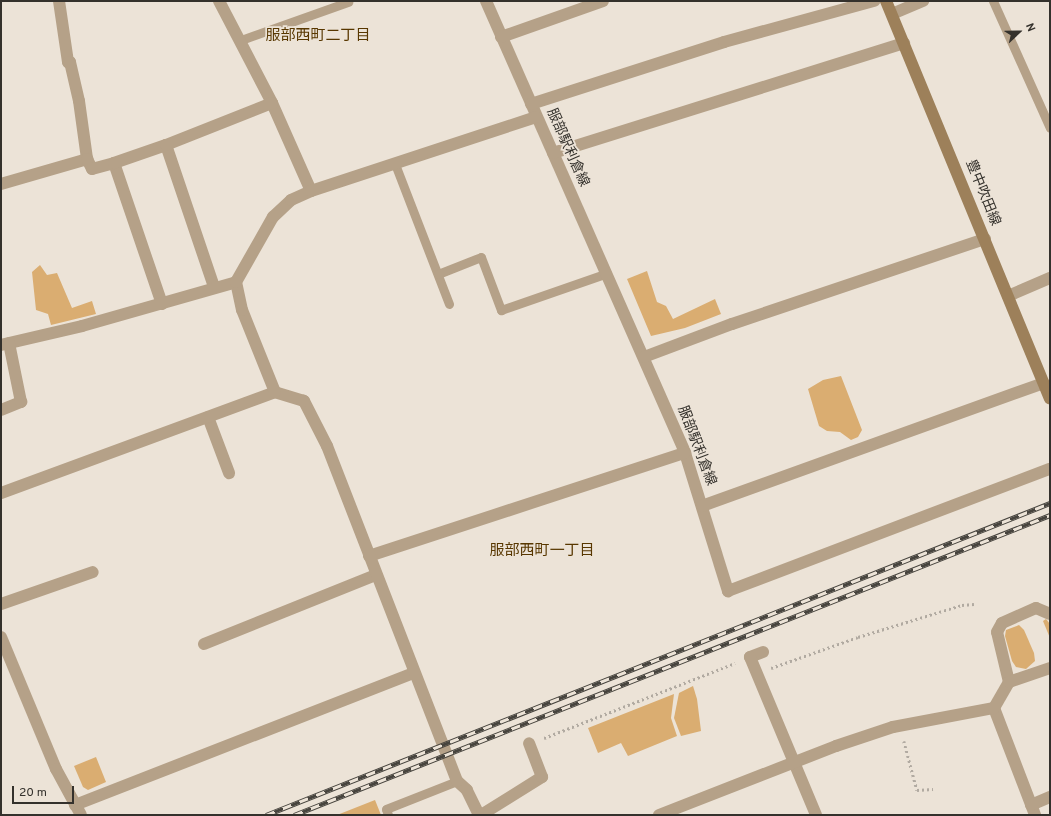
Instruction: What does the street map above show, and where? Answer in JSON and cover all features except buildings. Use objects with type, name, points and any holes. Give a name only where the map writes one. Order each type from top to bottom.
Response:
[{"type":"main road","name":"豊中吹田線","points":[[886,1],[1050,398]]},
{"type":"street","points":[[59,1],[68,62],[70,62],[78,101],[86,159],[92,169],[166,145],[272,103]]},
{"type":"street","points":[[219,1],[241,40],[272,103],[311,190]]},
{"type":"street","name":"服部駅利倉線","points":[[486,1],[685,453],[728,591],[1050,469]]},
{"type":"street","points":[[501,36],[603,1]]},
{"type":"street","points":[[531,104],[724,42],[874,1]]},
{"type":"street","points":[[892,14],[923,1]]},
{"type":"street","points":[[552,153],[904,43]]},
{"type":"street","points":[[275,392],[242,310],[236,282],[273,217],[291,200],[311,190],[536,117]]},
{"type":"street","points":[[166,145],[214,287]]},
{"type":"street","points":[[1,184],[86,159]]},
{"type":"street","points":[[114,162],[162,304]]},
{"type":"street","points":[[644,357],[732,324],[985,239]]},
{"type":"street","points":[[1008,296],[1050,278]]},
{"type":"street","points":[[1,410],[21,402],[5,344],[162,304],[214,287],[236,282]]},
{"type":"street","points":[[702,506],[1044,382]]},
{"type":"street","points":[[1,493],[275,392],[304,401],[327,446],[457,781],[467,790],[480,815],[542,777],[529,744]]},
{"type":"street","points":[[208,417],[229,473]]},
{"type":"street","points":[[369,556],[685,453]]},
{"type":"street","points":[[1,604],[93,572]]},
{"type":"street","points":[[204,644],[376,575]]},
{"type":"street","points":[[1009,682],[997,632],[1002,623],[1036,608],[1050,614]]},
{"type":"street","points":[[1,637],[56,769],[78,810],[414,673]]},
{"type":"street","points":[[763,652],[750,657],[816,815]]},
{"type":"street","points":[[659,815],[793,761],[900,726],[994,708],[1009,682],[1050,668]]},
{"type":"street","points":[[994,708],[1033,810],[1050,797]]},
{"type":"lane","points":[[993,1],[1050,128]]},
{"type":"lane","points":[[241,40],[348,2]]},
{"type":"lane","points":[[395,164],[449,304]]},
{"type":"lane","points":[[438,274],[481,257],[501,310],[607,273]]},
{"type":"lane","points":[[388,815],[386,809],[457,781]]},
{"type":"path","points":[[758,674],[858,638],[962,605],[974,604]]},
{"type":"path","points":[[529,744],[750,657]]},
{"type":"path","points":[[900,726],[917,790],[933,789]]},
{"type":"shaded area","points":[[40,265],[47,275],[57,273],[72,308],[92,301],[96,314],[51,325],[48,314],[36,310],[32,272]]},
{"type":"shaded area","points":[[647,271],[657,302],[666,306],[673,319],[715,299],[721,314],[685,328],[651,336],[627,279]]},
{"type":"shaded area","points":[[841,376],[862,430],[858,437],[851,440],[840,432],[827,431],[819,426],[808,389],[823,380]]},
{"type":"shaded area","points":[[1046,619],[1050,624],[1050,638],[1043,621]]},
{"type":"shaded area","points":[[1019,625],[1024,630],[1034,653],[1035,661],[1026,669],[1016,667],[1012,661],[1005,636],[1006,630]]},
{"type":"shaded area","points":[[693,686],[697,699],[701,731],[681,736],[674,718],[679,693]]},
{"type":"shaded area","points":[[674,694],[671,718],[677,736],[628,756],[621,743],[598,753],[588,728]]},
{"type":"shaded area","points":[[96,757],[106,782],[88,790],[83,787],[74,766]]},
{"type":"shaded area","points":[[375,800],[381,815],[337,815]]},
{"type":"railway","points":[[266,815],[1050,503]]},
{"type":"railway","points":[[294,815],[1050,515]]},
{"type":"district","name":"服部西町二丁目","points":[[318,37]]},
{"type":"district","name":"服部西町一丁目","points":[[542,552]]}]
